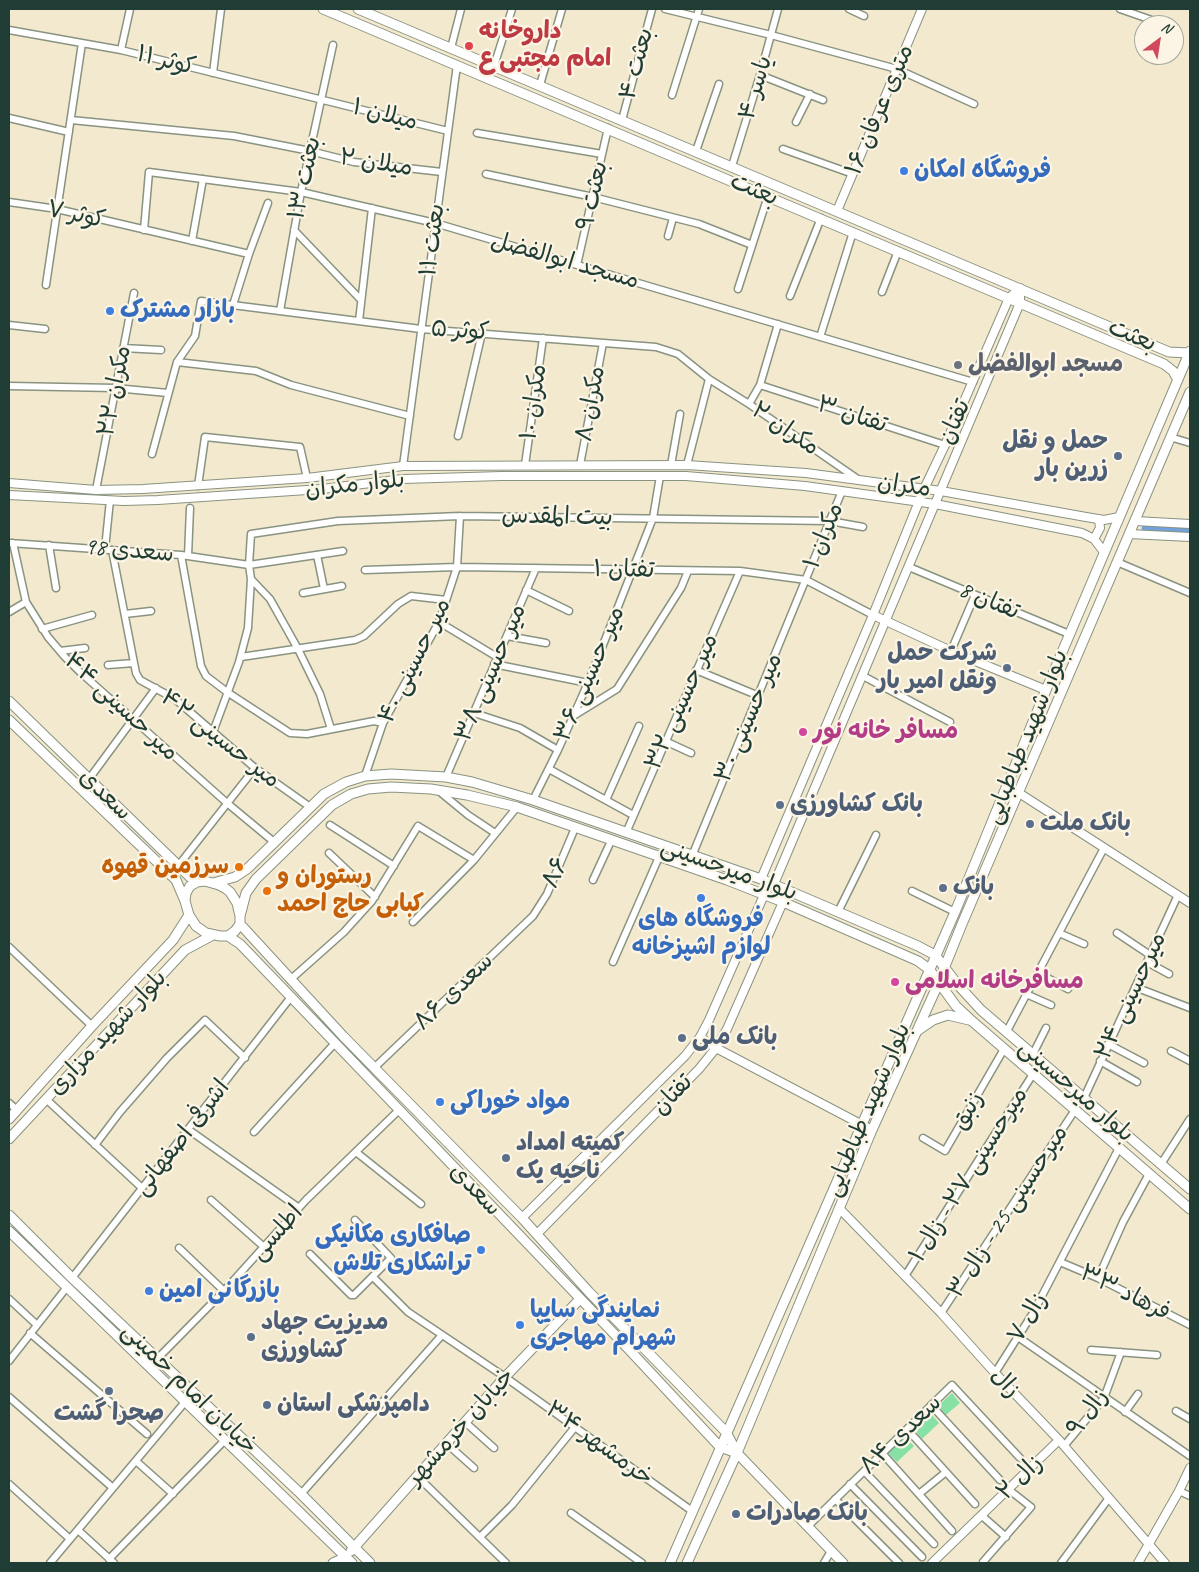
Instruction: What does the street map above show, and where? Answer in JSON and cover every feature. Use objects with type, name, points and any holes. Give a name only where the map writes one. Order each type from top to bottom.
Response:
[{"type":"main road","name":"بعثت","points":[[323,9],[1164,364],[1173,371],[1178,380]]},
{"type":"main road","name":"بعثت","points":[[358,9],[1169,352],[1190,352]]},
{"type":"main road","points":[[711,172],[715,159]]},
{"type":"main road","points":[[1164,364],[1169,352]]},
{"type":"main road","name":"بلوار شهید طباطبایی","points":[[670,1563],[955,912],[1069,634],[1190,352]]},
{"type":"main road","name":"بلوار شهید طباطبایی","points":[[687,1563],[737,1453],[872,1130],[938,983],[1170,437],[1188,404],[1190,392]]},
{"type":"main road","points":[[1155,432],[1170,437]]},
{"type":"main road","name":"سعدی","points":[[9,700],[190,877],[209,882]]},
{"type":"main road","name":"سعدی","points":[[9,720],[176,880],[185,902]]},
{"type":"main road","name":"بلوار میرحسینی","points":[[209,882],[235,877],[247,869],[324,794],[346,782],[365,776],[391,774],[446,777],[472,782],[533,800],[774,884],[935,955],[965,994],[1190,1189]]},
{"type":"main road","name":"بلوار میرحسینی","points":[[240,920],[246,893],[256,879],[332,805],[351,794],[368,789],[392,787],[438,790],[468,794],[516,807],[783,902],[918,961],[929,969],[956,1006],[972,1021],[1190,1209]]},
{"type":"main road","points":[[198,882],[209,882],[219,885],[230,892],[237,903],[240,920],[235,932],[228,936],[206,933],[196,926],[189,915],[185,902],[190,886],[198,882]]},
{"type":"main road","name":"بلوار شهید مزاری","points":[[9,1119],[92,1026],[173,940],[189,915]]},
{"type":"main road","name":"سعدی","points":[[240,920],[290,980],[522,1218],[596,1299],[726,1432],[737,1453]]},
{"type":"main road","points":[[853,933],[857,920]]},
{"type":"main road","name":"بلوار شهید مزاری","points":[[9,1140],[185,950],[213,935]]},
{"type":"main road","name":"سعدی","points":[[228,936],[240,944],[292,998],[720,1447]]},
{"type":"main road","points":[[956,1006],[958,996],[965,994]]},
{"type":"main road","points":[[916,1031],[934,1020],[948,1015],[972,1021]]},
{"type":"main road","name":"خیابان امام خمینی","points":[[9,1215],[72,1278],[158,1358],[370,1563]]},
{"type":"main road","name":"خیابان امام خمینی","points":[[9,1231],[347,1561]]},
{"type":"main road","name":"خیابان خرمشهر","points":[[347,1561],[354,1547],[446,1443],[505,1377],[580,1299]]},
{"type":"main road","points":[[720,1447],[737,1453],[843,1563]]},
{"type":"main road","points":[[333,1563],[347,1561]]},
{"type":"street","points":[[121,50],[130,9]]},
{"type":"street","points":[[213,73],[221,9]]},
{"type":"street","points":[[451,48],[460,9]]},
{"type":"street","points":[[494,66],[512,9]]},
{"type":"street","points":[[540,85],[562,9]]},
{"type":"street","name":"بعثت ۴","points":[[622,120],[652,9]]},
{"type":"street","points":[[665,9],[896,69],[974,104]]},
{"type":"street","points":[[672,95],[699,9]]},
{"type":"street","name":"یاسر ۴","points":[[732,166],[778,9]]},
{"type":"street","points":[[849,9],[864,16]]},
{"type":"street","name":"۱۶ متری عرفان","points":[[837,211],[922,9]]},
{"type":"street","points":[[1120,9],[1138,15]]},
{"type":"street","name":"کوثر ۱۱","points":[[9,30],[121,50],[322,100]]},
{"type":"street","points":[[46,285],[82,43]]},
{"type":"street","name":"بعثت ۱۳","points":[[280,311],[301,192],[333,45]]},
{"type":"street","name":"بعثت ۱۱","points":[[403,466],[457,65]]},
{"type":"street","points":[[760,75],[823,100]]},
{"type":"street","points":[[696,151],[719,84]]},
{"type":"street","points":[[796,122],[810,94]]},
{"type":"street","name":"میلان ۱","points":[[322,100],[448,131]]},
{"type":"street","points":[[9,118],[69,132]]},
{"type":"street","name":"میلان ۲","points":[[71,120],[234,136],[354,162],[442,172]]},
{"type":"street","name":"بعثت ۹","points":[[577,265],[608,128]]},
{"type":"street","points":[[477,133],[602,154]]},
{"type":"street","points":[[783,150],[853,174]]},
{"type":"street","name":"مسجد ابوالفضل","points":[[144,230],[149,172],[301,192],[435,223],[973,382]]},
{"type":"street","points":[[486,174],[592,197],[698,224],[752,244]]},
{"type":"street","points":[[192,241],[203,179]]},
{"type":"street","points":[[738,289],[768,196]]},
{"type":"street","name":"کوثر ۷","points":[[9,202],[57,209],[249,254]]},
{"type":"street","points":[[234,305],[249,254],[268,203]]},
{"type":"street","points":[[359,321],[372,208]]},
{"type":"street","points":[[668,236],[673,218]]},
{"type":"street","points":[[790,296],[820,218]]},
{"type":"street","points":[[294,230],[361,300]]},
{"type":"street","points":[[820,337],[853,232]]},
{"type":"street","points":[[882,292],[898,251]]},
{"type":"street","name":"تفتان","points":[[761,879],[873,615],[918,501],[945,445],[1009,298],[1020,288]]},
{"type":"street","name":"تفتان","points":[[774,884],[1020,303],[1020,288]]},
{"type":"street","name":"مکران ۲۲","points":[[96,490],[134,292]]},
{"type":"street","name":"کوثر ۵","points":[[177,362],[195,336],[201,301],[421,329],[656,347],[678,354],[709,379]]},
{"type":"street","points":[[9,324],[44,329]]},
{"type":"street","points":[[749,404],[760,384],[778,324]]},
{"type":"street","points":[[458,436],[482,333]]},
{"type":"street","name":"مکران ۱۰","points":[[525,465],[543,338]]},
{"type":"street","name":"مکران ۸","points":[[580,465],[603,343]]},
{"type":"street","points":[[123,348],[161,350]]},
{"type":"street","points":[[152,454],[177,362],[256,370],[291,385],[410,416]]},
{"type":"street","points":[[687,465],[709,379]]},
{"type":"street","name":"مکران ۲","points":[[709,379],[749,404],[859,480]]},
{"type":"street","name":"تفتان ۳","points":[[760,384],[945,445]]},
{"type":"street","points":[[9,386],[115,388],[168,393]]},
{"type":"street","points":[[671,465],[680,414]]},
{"type":"street","points":[[198,486],[205,436],[300,447],[307,478]]},
{"type":"street","points":[[1170,437],[1190,443]]},
{"type":"street","points":[[564,465],[564,476]]},
{"type":"street","name":"مکران","points":[[687,465],[806,473],[924,488],[1104,520],[1119,517]]},
{"type":"street","name":"بلوار مکران","points":[[9,484],[96,490],[143,489],[307,478],[403,466],[687,465]]},
{"type":"street","name":"بلوار مکران","points":[[9,495],[110,500],[158,500],[322,489],[403,479],[501,476],[702,477]]},
{"type":"street","name":"میر حسینی ۳۶","points":[[533,800],[575,715],[653,518],[660,476]]},
{"type":"street","name":"مکران","points":[[702,477],[805,486],[918,501],[1082,533],[1094,539]]},
{"type":"street","name":"مکران ۱","points":[[806,580],[842,491]]},
{"type":"street","name":"میر حسینی ۴۲","points":[[110,500],[109,549],[125,614],[136,673],[140,680],[175,699],[255,768],[310,807]]},
{"type":"street","points":[[190,508],[185,556],[202,671],[206,676],[290,733],[307,734],[374,721],[383,723]]},
{"type":"street","name":"بیت المقدس","points":[[249,565],[251,534],[338,521],[460,516],[653,518],[830,521],[862,528]]},
{"type":"street","name":"میر حسینی ۴۰","points":[[365,776],[383,723],[439,622],[457,567],[460,516]]},
{"type":"street","points":[[1099,519],[1100,528],[1094,539],[1104,552]]},
{"type":"street","points":[[1135,521],[1190,524]]},
{"type":"street","points":[[1130,534],[1190,537]]},
{"type":"street","name":"سعدی 98","points":[[11,543],[185,556],[249,565],[343,551]]},
{"type":"street","name":"میر حسینی ۴۴","points":[[11,543],[26,602],[42,629],[60,651],[80,672],[227,803],[274,842]]},
{"type":"street","points":[[49,545],[56,588]]},
{"type":"street","points":[[317,555],[324,589]]},
{"type":"street","points":[[1117,562],[1190,593]]},
{"type":"street","points":[[213,732],[241,657],[248,628],[251,579],[249,565]]},
{"type":"street","name":"تفتان ۱","points":[[365,570],[457,567],[740,571],[806,580],[873,615]]},
{"type":"street","name":"تفتان 8","points":[[909,567],[1069,634]]},
{"type":"street","name":"میر حسینی ۳۸","points":[[446,777],[536,568]]},
{"type":"street","points":[[575,715],[617,689],[681,588],[688,571]]},
{"type":"street","name":"میر حسینی ۳۲","points":[[626,833],[632,815],[740,571]]},
{"type":"street","points":[[251,579],[270,599],[298,649],[320,694],[331,729]]},
{"type":"street","name":"میر حسینی ۳۰","points":[[692,856],[806,580]]},
{"type":"street","points":[[303,593],[342,586]]},
{"type":"street","points":[[526,590],[569,611]]},
{"type":"street","points":[[951,651],[976,595]]},
{"type":"street","points":[[241,657],[355,640],[364,636],[398,604],[411,596],[446,600]]},
{"type":"street","points":[[9,612],[26,602]]},
{"type":"street","points":[[125,614],[151,611]]},
{"type":"street","points":[[42,629],[92,615]]},
{"type":"street","points":[[873,615],[951,651],[1046,690]]},
{"type":"street","points":[[439,622],[496,661],[588,683]]},
{"type":"street","points":[[506,636],[546,643]]},
{"type":"street","points":[[60,651],[85,648]]},
{"type":"street","points":[[108,665],[134,663]]},
{"type":"street","points":[[696,670],[759,696]]},
{"type":"street","points":[[863,676],[950,722]]},
{"type":"street","points":[[89,779],[156,688]]},
{"type":"street","points":[[474,712],[520,728],[558,750]]},
{"type":"street","points":[[606,800],[639,726]]},
{"type":"street","points":[[665,741],[691,753]]},
{"type":"street","points":[[178,866],[255,768]]},
{"type":"street","points":[[549,769],[632,815]]},
{"type":"street","points":[[438,790],[468,815],[495,832]]},
{"type":"street","points":[[1019,793],[1190,903]]},
{"type":"street","points":[[413,922],[474,860],[516,807]]},
{"type":"street","points":[[330,826],[394,866]]},
{"type":"street","points":[[290,980],[344,932],[375,897],[418,826],[474,860]]},
{"type":"street","name":"۸۶","points":[[534,916],[547,894],[575,828]]},
{"type":"street","points":[[838,912],[876,835]]},
{"type":"street","points":[[593,880],[611,840]]},
{"type":"street","points":[[1007,1032],[1104,848]]},
{"type":"street","points":[[329,853],[375,897]]},
{"type":"street","points":[[613,962],[659,857]]},
{"type":"street","points":[[912,891],[955,912]]},
{"type":"street","name":"تفتان","points":[[522,1218],[685,1056],[700,1037],[764,895]]},
{"type":"street","name":"میرحسینی ۲۴","points":[[1084,1098],[1178,896]]},
{"type":"street","name":"تفتان","points":[[537,1234],[699,1069],[716,1048],[783,902]]},
{"type":"street","name":"سعدی ۸۶","points":[[374,1068],[534,916]]},
{"type":"street","points":[[1058,934],[1084,944]]},
{"type":"street","points":[[1117,934],[1150,955]]},
{"type":"street","points":[[9,947],[92,1026]]},
{"type":"street","points":[[1147,962],[1169,974]]},
{"type":"street","points":[[1038,973],[1068,989]]},
{"type":"street","points":[[1135,987],[1190,1008]]},
{"type":"street","points":[[1026,994],[1051,1005]]},
{"type":"street","name":"اشرفی اصفهانی","points":[[72,1278],[292,998]]},
{"type":"street","points":[[95,1145],[120,1112],[167,1058],[205,1020],[245,1058]]},
{"type":"street","points":[[1033,1054],[1046,1028]]},
{"type":"street","points":[[700,1037],[716,1048],[872,1130]]},
{"type":"street","points":[[254,1132],[335,1043]]},
{"type":"street","points":[[1108,1044],[1144,1063]]},
{"type":"street","name":"زنبق","points":[[923,1138],[945,1151],[1004,1049]]},
{"type":"street","points":[[1171,1051],[1190,1061]]},
{"type":"street","points":[[1100,1061],[1138,1082]]},
{"type":"street","name":"میرحسینی ۲۷ - زال ۱","points":[[905,1276],[1033,1074]]},
{"type":"street","points":[[46,1099],[142,1188]]},
{"type":"street","points":[[9,1102],[17,1110]]},
{"type":"street","name":"اطلسی","points":[[158,1358],[264,1248],[299,1208],[399,1110]]},
{"type":"street","name":"میرحسینی 25 - زال ۳","points":[[941,1313],[1075,1110]]},
{"type":"street","points":[[1162,1164],[1190,1119]]},
{"type":"street","points":[[189,1130],[299,1208]]},
{"type":"street","name":"زال ۷","points":[[995,1373],[1033,1313],[1119,1148]]},
{"type":"street","points":[[356,1152],[421,1204]]},
{"type":"street","points":[[1098,1278],[1123,1222],[1149,1174]]},
{"type":"street","points":[[211,1200],[264,1248]]},
{"type":"street","name":"زال","points":[[839,1208],[941,1313],[1061,1443],[1165,1563]]},
{"type":"street","points":[[310,1254],[351,1295],[354,1295],[391,1258],[355,1220]]},
{"type":"street","points":[[179,1248],[224,1290]]},
{"type":"street","name":"فرهاد ۳۳","points":[[1060,1262],[1098,1278],[1190,1325]]},
{"type":"street","name":"خرمشهر ۳۴","points":[[373,1277],[408,1312],[505,1377],[692,1511]]},
{"type":"street","points":[[9,1361],[67,1287]]},
{"type":"street","points":[[9,1299],[37,1325]]},
{"type":"street","points":[[30,1333],[147,1434]]},
{"type":"street","points":[[300,1494],[442,1335]]},
{"type":"street","points":[[1018,1337],[1190,1456]]},
{"type":"street","points":[[1091,1350],[1157,1355]]},
{"type":"street","name":"زال ۹","points":[[1061,1443],[1104,1398],[1121,1352]]},
{"type":"street","name":"سعدی ۸۴","points":[[808,1526],[952,1385],[1020,1458]]},
{"type":"street","points":[[1125,1412],[1138,1394]]},
{"type":"street","points":[[9,1398],[113,1488]]},
{"type":"street","points":[[50,1563],[185,1402]]},
{"type":"street","points":[[931,1405],[1000,1480]]},
{"type":"street","points":[[1176,1411],[1190,1419]]},
{"type":"street","points":[[465,1422],[494,1448]]},
{"type":"street","points":[[480,1537],[512,1505],[575,1427]]},
{"type":"street","points":[[907,1429],[976,1504]]},
{"type":"street","points":[[78,1530],[111,1561],[225,1440]]},
{"type":"street","points":[[446,1443],[474,1468]]},
{"type":"street","name":"زال ۲","points":[[932,1563],[1008,1489],[1061,1443]]},
{"type":"street","points":[[882,1454],[952,1531]]},
{"type":"street","points":[[136,1461],[173,1494]]},
{"type":"street","points":[[1138,1563],[1180,1491],[1190,1468]]},
{"type":"street","points":[[864,1471],[934,1544]]},
{"type":"street","points":[[919,1494],[946,1472]]},
{"type":"street","points":[[417,1476],[506,1563]]},
{"type":"street","points":[[9,1484],[70,1539]]},
{"type":"street","points":[[850,1484],[922,1557]]},
{"type":"street","points":[[983,1562],[1031,1507],[1008,1489]]},
{"type":"street","points":[[1180,1491],[1190,1496]]},
{"type":"street","points":[[1061,1563],[1109,1498]]},
{"type":"street","points":[[835,1499],[899,1563]]},
{"type":"street","points":[[571,1514],[642,1563]]},
{"type":"street","points":[[981,1515],[1006,1537]]},
{"type":"street","points":[[824,1563],[831,1551]]},
{"type":"green space","points":[[952,1393],[960,1403],[946,1415],[938,1406]]},
{"type":"green space","points":[[930,1413],[939,1423],[922,1439],[914,1429]]},
{"type":"green space","points":[[905,1437],[914,1446],[897,1462],[888,1453]]},
{"type":"waterway","points":[[1146,529],[1190,532]]},
{"type":"place","name":"داروخانه امام مجتبی ع","points":[[469,46]]},
{"type":"place","name":"فروشگاه امکان","points":[[904,171]]},
{"type":"place","name":"بازار مشترک","points":[[110,311]]},
{"type":"place","name":"مسجد ابوالفضل","points":[[958,365]]},
{"type":"place","name":"حمل و نقل زرین بار","points":[[1118,456]]},
{"type":"place","name":"شرکت حمل ونقل امیر بار","points":[[1007,668]]},
{"type":"place","name":"مسافر خانه نور","points":[[803,732]]},
{"type":"place","name":"بانک کشاورزی","points":[[780,805]]},
{"type":"place","name":"بانک ملت","points":[[1030,824]]},
{"type":"place","name":"سرزمین قهوه","points":[[239,867]]},
{"type":"place","name":"بانک","points":[[943,888]]},
{"type":"place","name":"رستوران و کبابی حاج احمد","points":[[267,891]]},
{"type":"place","name":"فروشگاه های لوازم اشپزخانه","points":[[701,898]]},
{"type":"place","name":"مسافرخانه اسلامی","points":[[895,982]]},
{"type":"place","name":"بانک ملی","points":[[682,1038]]},
{"type":"place","name":"مواد خوراکی","points":[[440,1102]]},
{"type":"place","name":"کمیته امداد ناحیه یک","points":[[506,1158]]},
{"type":"place","name":"صافکاری مکانیکی تراشکاری تلاش","points":[[481,1250]]},
{"type":"place","name":"بازرگانی امین","points":[[149,1291]]},
{"type":"place","name":"نمایندگی سایپا شهرام مهاجری","points":[[520,1325]]},
{"type":"place","name":"مدیزیت جهاد کشاورزی","points":[[251,1337]]},
{"type":"place","name":"صحرا گشت","points":[[109,1391]]},
{"type":"place","name":"دامپزشکی استان","points":[[267,1405]]},
{"type":"place","name":"بانک صادرات","points":[[736,1514]]}]
